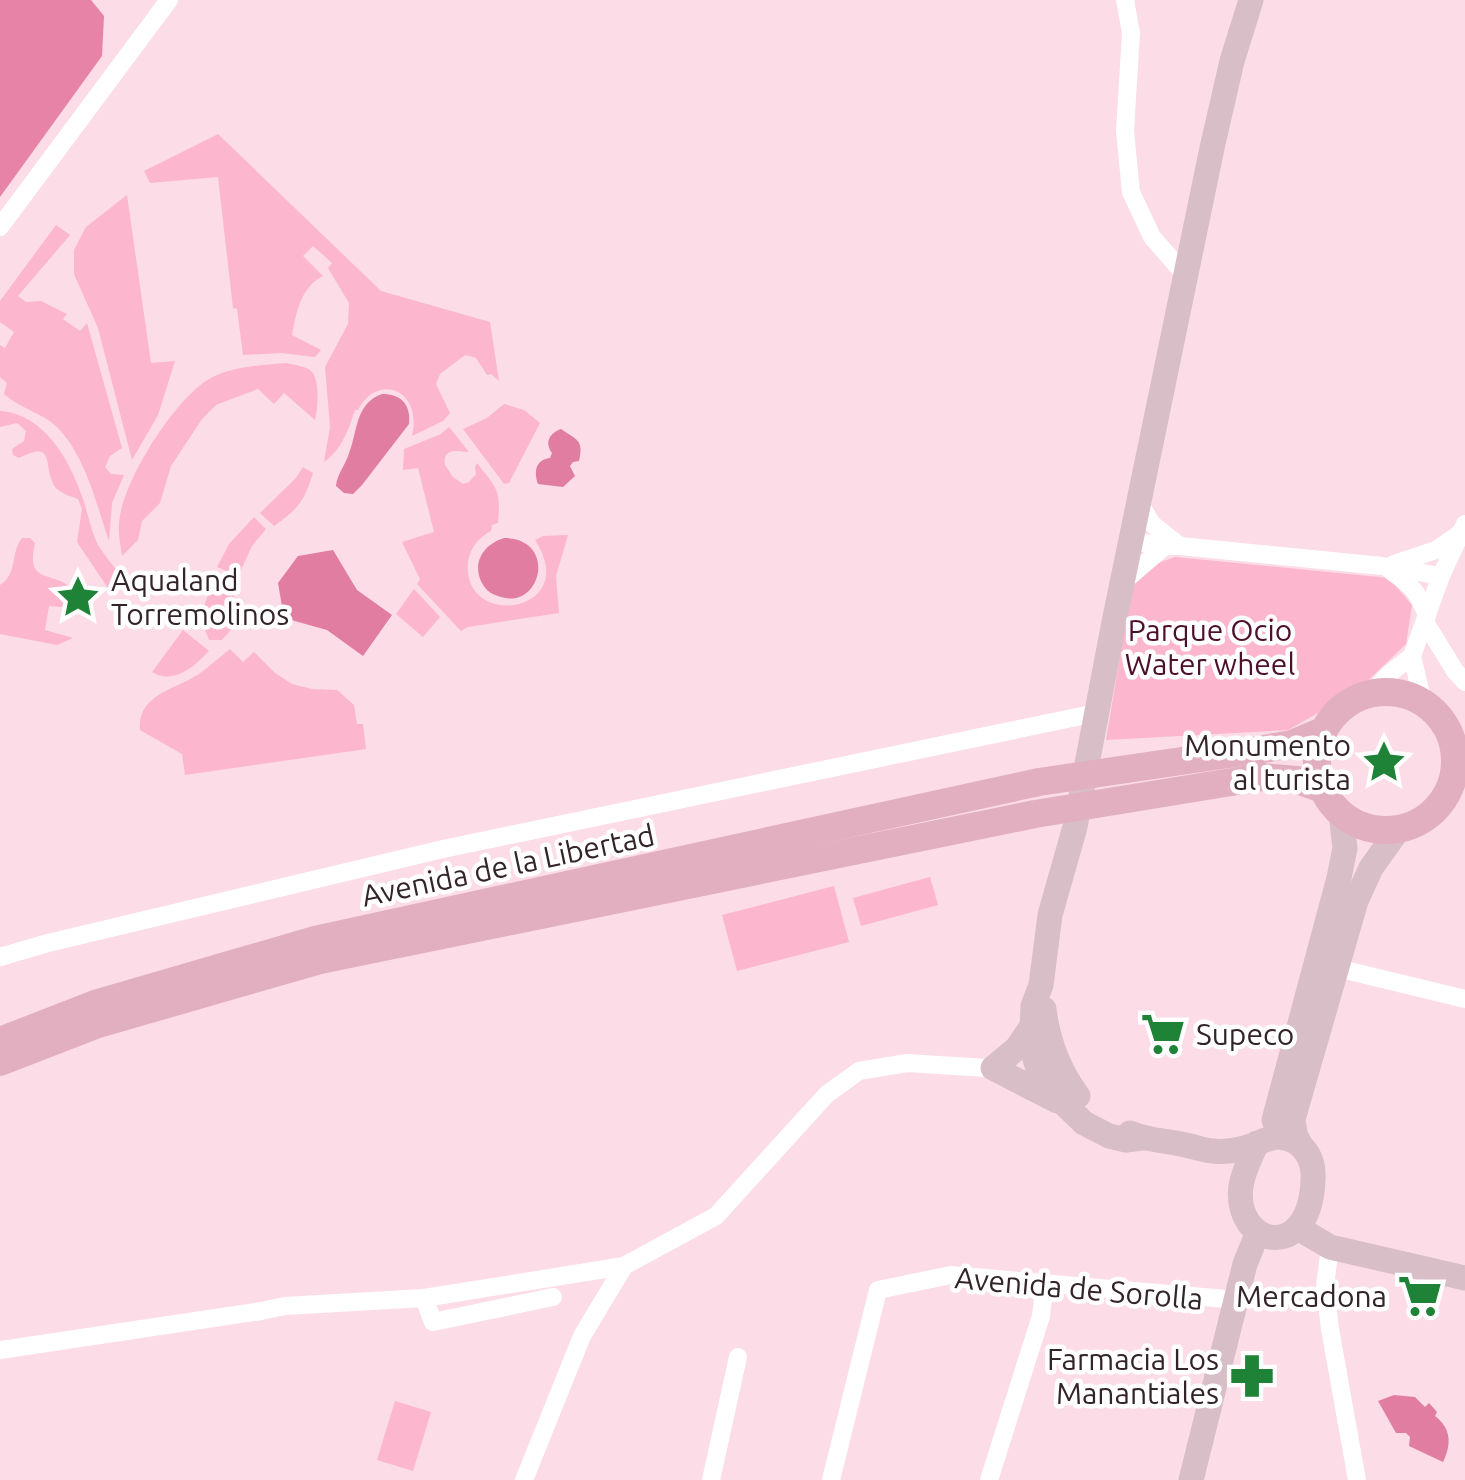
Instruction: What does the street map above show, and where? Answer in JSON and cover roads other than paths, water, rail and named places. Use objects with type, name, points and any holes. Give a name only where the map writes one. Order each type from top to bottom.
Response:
[{"type":"main road","points":[[1250,0],[1232,61],[1130,541],[1076,828],[1050,915],[1041,985],[1033,1006],[1068,1083],[1118,1128],[1142,1138],[1210,1152],[1239,1150],[1278,1136],[1302,1146]]},
{"type":"main road","points":[[1378,692],[1402,693],[1423,702],[1459,739],[1455,772],[1458,787],[1420,822],[1398,830],[1358,825],[1341,814],[1323,789],[1318,750],[1324,731],[1337,712],[1356,698],[1378,692]]},
{"type":"main road","name":"Avenida de la Libertad","points":[[0,1041],[95,1004],[316,940],[1039,782],[1292,744],[1324,731]]},
{"type":"main road","name":"Avenida de la Libertad","points":[[0,1062],[98,1024],[320,960],[1035,814],[1262,777],[1296,780],[1323,789]]},
{"type":"main road","points":[[1240,1188],[1278,1112],[1339,878],[1345,848],[1341,814]]},
{"type":"main road","points":[[1210,1152],[1240,1188],[1245,1215],[1262,1236],[1283,1238],[1298,1228],[1307,1212],[1313,1183],[1310,1156],[1295,1134],[1293,1119],[1356,901],[1371,868],[1398,830]]},
{"type":"main road","points":[[1039,1026],[993,1068],[1068,1107]]},
{"type":"main road","points":[[1039,1026],[1030,1045],[1038,1069],[1057,1097],[1084,1123],[1109,1136],[1142,1138]]},
{"type":"main road","points":[[1038,1069],[1054,1072],[1085,1112],[1105,1119]]},
{"type":"main road","points":[[1298,1228],[1330,1246],[1465,1278]]},
{"type":"main road","points":[[1191,1480],[1245,1264],[1258,1232]]},
{"type":"street","points":[[0,227],[169,0]]},
{"type":"street","points":[[1125,0],[1131,33],[1125,131],[1131,192],[1152,237],[1187,277]]},
{"type":"street","points":[[1138,502],[1173,546]]},
{"type":"street","points":[[1386,566],[1436,550],[1463,529]]},
{"type":"street","points":[[1370,694],[1412,656],[1463,529]]},
{"type":"street","points":[[1130,541],[1386,566],[1441,576]]},
{"type":"street","points":[[1122,584],[1173,546]]},
{"type":"street","points":[[1386,566],[1419,596],[1426,619],[1465,682]]},
{"type":"street","points":[[1412,656],[1423,702]]},
{"type":"street","points":[[0,957],[443,849],[1096,713]]},
{"type":"street","points":[[1337,968],[1465,999]]},
{"type":"street","points":[[0,1350],[285,1306],[424,1298],[624,1266],[716,1216],[827,1094],[859,1070],[907,1064],[1038,1069]]},
{"type":"street","points":[[1330,1246],[1326,1300],[1357,1480]]},
{"type":"street","points":[[524,1480],[582,1336],[624,1266]]},
{"type":"street","name":"Avenida de Sorolla","points":[[831,1480],[878,1290],[951,1274],[1238,1300]]},
{"type":"street","points":[[989,1480],[1041,1316],[1046,1282]]},
{"type":"street","points":[[424,1298],[433,1322],[553,1297]]},
{"type":"street","points":[[711,1480],[738,1357]]},
{"type":"place","name":"Aqualand Torremolinos","points":[[78,597]]},
{"type":"place","name":"Monumento al turista","points":[[1384,762]]},
{"type":"place","name":"Supeco","points":[[1163,1034]]},
{"type":"place","name":"Mercadona","points":[[1420,1296]]},
{"type":"place","name":"Farmacia Los Manantiales","points":[[1252,1376]]},
{"type":"park label","name":"Parque Ocio Water wheel","points":[[1210,647]]}]
